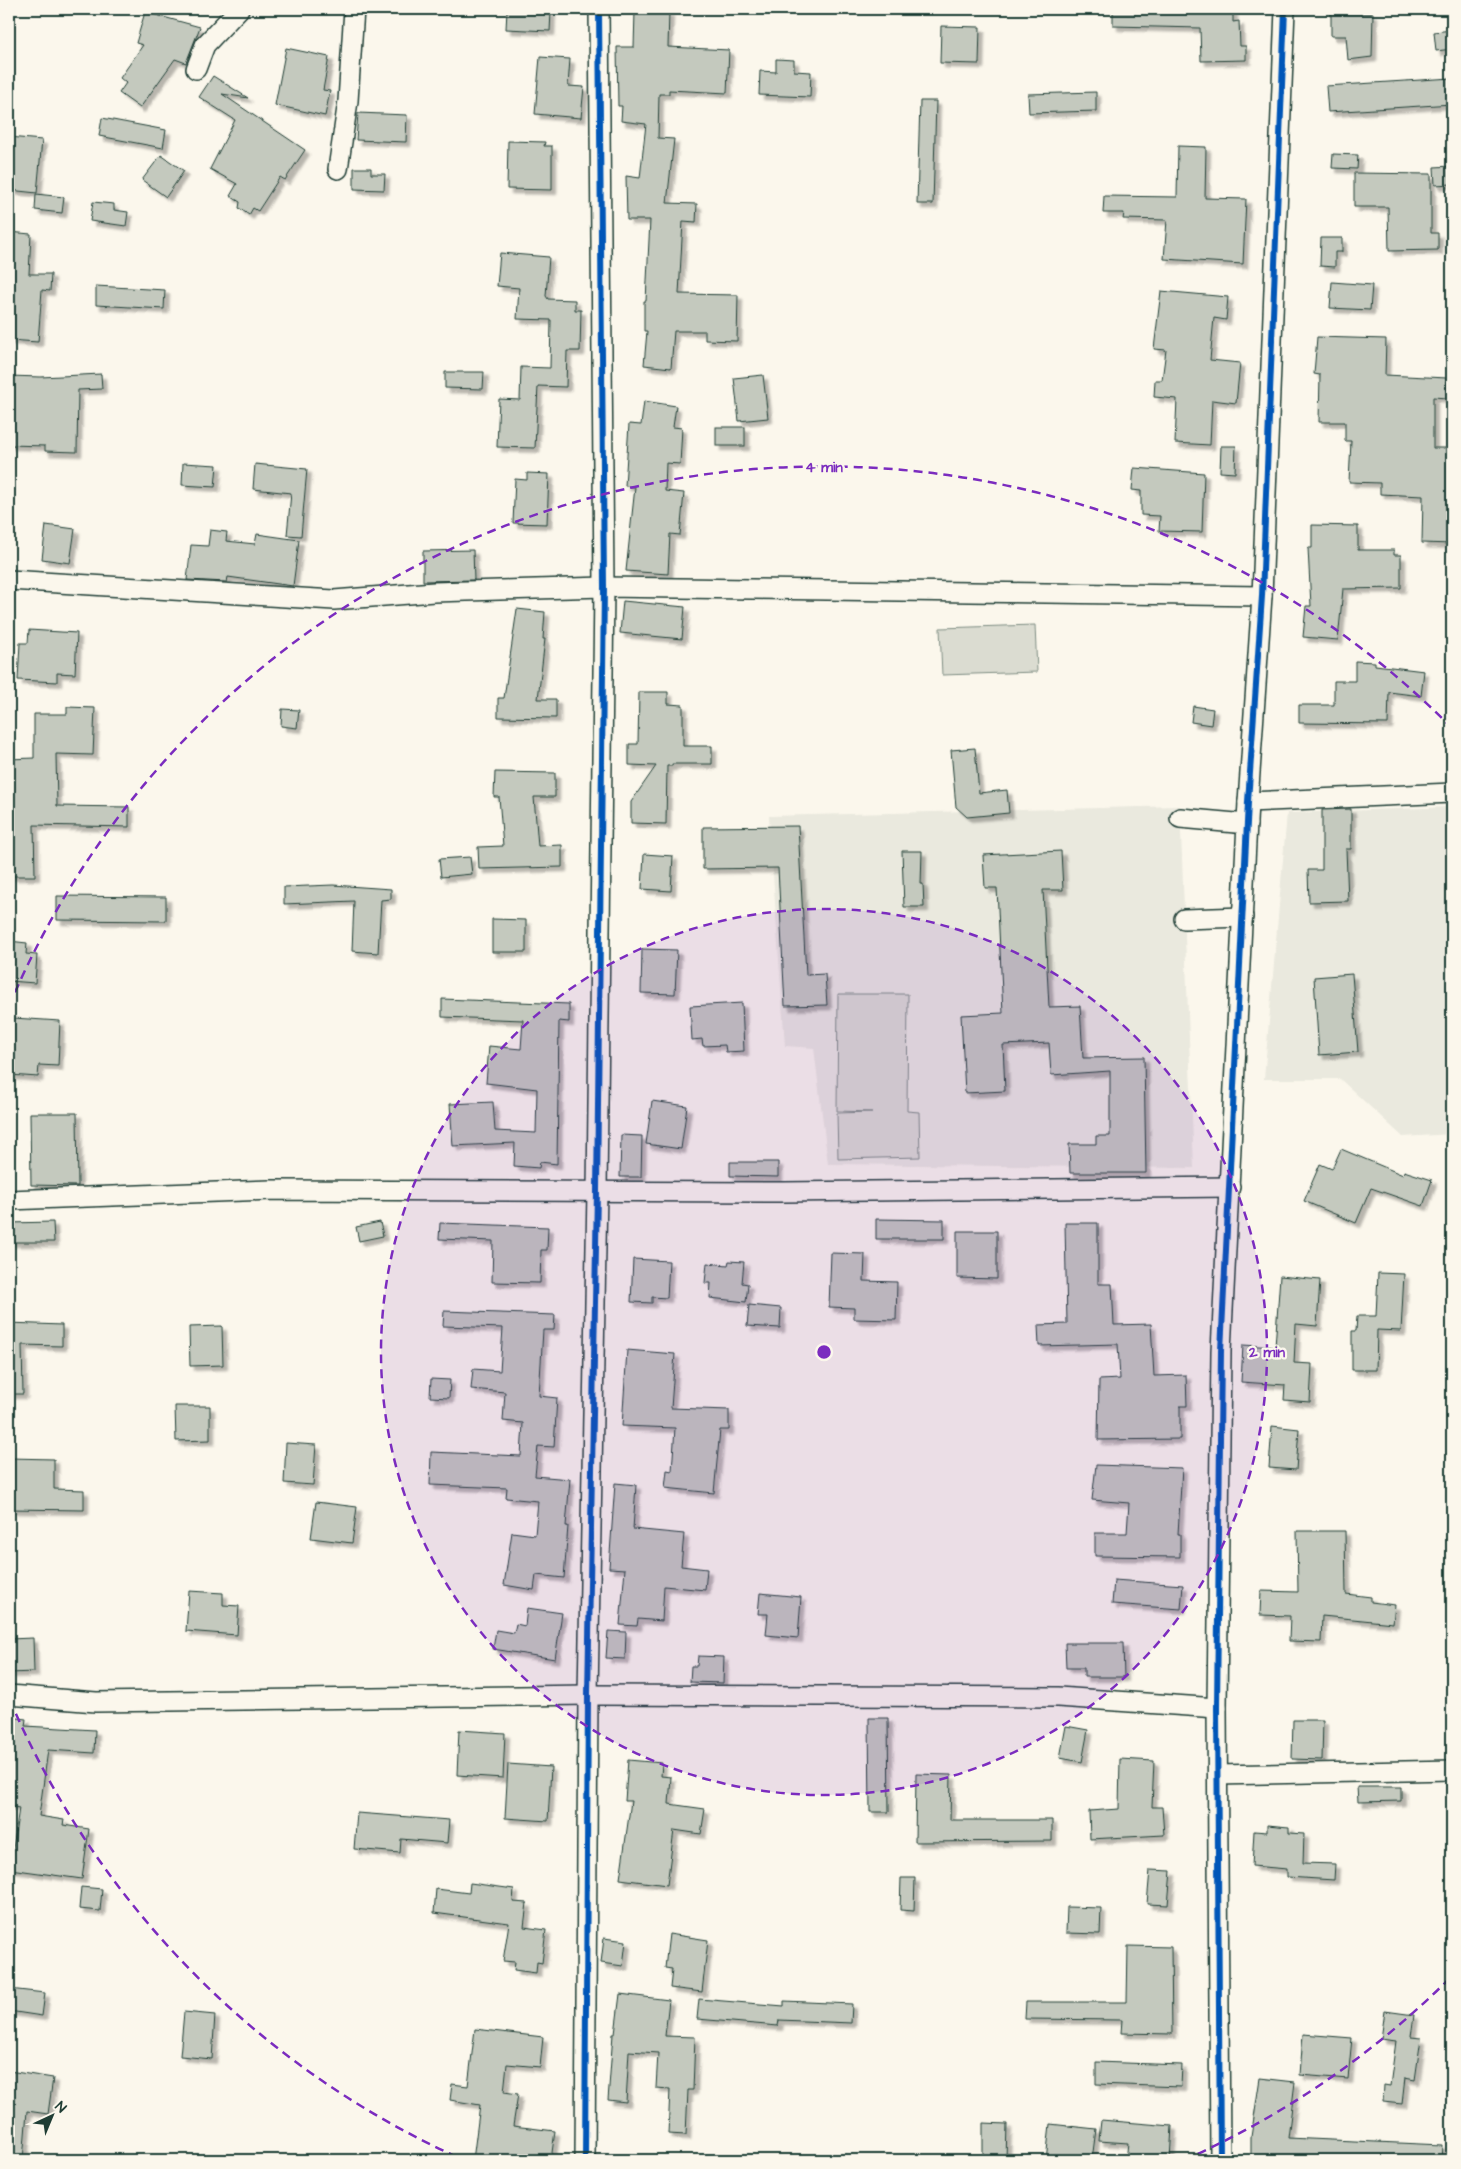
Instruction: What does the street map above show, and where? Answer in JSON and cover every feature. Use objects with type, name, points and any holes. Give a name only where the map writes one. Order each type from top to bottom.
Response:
[{"type":"street","points":[[196,69],[205,45],[239,9]]},
{"type":"street","points":[[338,169],[348,101],[354,9]]},
{"type":"street","points":[[585,2160],[588,1695],[597,1190],[604,587],[599,9]]},
{"type":"street","points":[[1220,2160],[1217,1708],[1221,1351],[1248,802],[1262,596],[1285,9]]},
{"type":"street","points":[[9,580],[334,600],[434,592],[604,587],[1262,596]]},
{"type":"street","points":[[1248,802],[1452,792]]},
{"type":"street","points":[[1180,818],[1247,824]]},
{"type":"street","points":[[1184,919],[1243,917]]},
{"type":"street","points":[[9,1200],[271,1190],[784,1192],[1230,1187]]},
{"type":"street","points":[[9,1695],[96,1702],[588,1695],[1058,1697],[1217,1708]]},
{"type":"street","points":[[1218,1775],[1452,1770]]},
{"type":"shaded area","points":[[1035,625],[1037,672],[942,675],[940,628]]},
{"type":"shaded area","points":[[1180,806],[1194,1168],[828,1164],[814,1048],[785,1046],[769,816]]},
{"type":"shaded area","points":[[1452,807],[1452,1134],[1403,1137],[1340,1079],[1264,1079],[1287,813]]},
{"type":"shaded area","points":[[838,994],[908,994],[907,1111],[919,1112],[920,1157],[838,1159],[837,1113],[872,1112],[837,1111]]},
{"type":"building","points":[[1113,9],[1172,9],[1172,13],[1233,11],[1233,22],[1239,21],[1240,46],[1246,46],[1246,60],[1201,61],[1200,28],[1113,26]]},
{"type":"building","points":[[507,10],[551,12],[550,31],[506,29]]},
{"type":"building","points":[[635,11],[669,12],[668,47],[729,50],[727,93],[669,90],[669,94],[659,94],[658,138],[674,139],[667,203],[697,204],[696,222],[683,221],[679,294],[738,295],[737,341],[705,340],[705,331],[674,331],[671,368],[644,365],[647,331],[644,331],[644,301],[646,301],[650,220],[627,220],[626,176],[640,178],[646,124],[621,121],[622,106],[618,106],[617,47],[634,47]]},
{"type":"building","points":[[145,12],[200,27],[186,63],[175,59],[140,108],[119,93],[126,83],[120,78],[143,45],[136,43]]},
{"type":"building","points":[[1331,13],[1373,13],[1372,57],[1348,60],[1346,36],[1331,36]]},
{"type":"building","points":[[941,26],[980,27],[979,64],[940,63]]},
{"type":"building","points":[[1452,30],[1452,49],[1436,51],[1434,32]]},
{"type":"building","points":[[286,48],[329,57],[323,90],[330,91],[325,116],[275,105]]},
{"type":"building","points":[[540,57],[570,59],[568,86],[584,87],[581,118],[535,114]]},
{"type":"building","points":[[776,59],[794,60],[794,71],[811,72],[810,97],[759,95],[760,71],[776,72]]},
{"type":"building","points":[[213,76],[248,98],[222,94],[305,150],[285,180],[280,177],[258,211],[253,208],[249,215],[239,208],[240,202],[230,196],[237,184],[210,169],[235,120],[199,97]]},
{"type":"building","points":[[1452,78],[1452,104],[1328,112],[1326,86]]},
{"type":"building","points":[[1096,92],[1096,111],[1029,113],[1028,94]]},
{"type":"building","points":[[920,101],[936,101],[933,204],[917,204]]},
{"type":"building","points":[[358,113],[407,115],[406,142],[356,140]]},
{"type":"building","points":[[102,118],[166,130],[163,148],[99,136]]},
{"type":"building","points":[[9,137],[42,140],[37,193],[9,190]]},
{"type":"building","points":[[508,141],[545,142],[544,146],[552,146],[552,190],[507,189]]},
{"type":"building","points":[[1178,146],[1206,147],[1205,198],[1246,199],[1243,264],[1164,259],[1167,220],[1123,219],[1124,213],[1103,213],[1104,196],[1177,197]]},
{"type":"building","points":[[1333,154],[1358,155],[1357,169],[1332,168]]},
{"type":"building","points":[[161,155],[184,171],[166,197],[142,180]]},
{"type":"building","points":[[1452,166],[1452,184],[1435,185],[1434,167]]},
{"type":"building","points":[[354,168],[371,168],[371,174],[385,174],[384,190],[354,189]]},
{"type":"building","points":[[1354,173],[1431,174],[1431,233],[1438,233],[1438,250],[1389,251],[1388,207],[1354,207]]},
{"type":"building","points":[[36,194],[64,197],[62,213],[35,210]]},
{"type":"building","points":[[93,202],[114,204],[114,210],[128,212],[126,226],[90,221]]},
{"type":"building","points":[[9,232],[31,234],[29,274],[51,274],[50,291],[42,290],[38,342],[9,340]]},
{"type":"building","points":[[1321,238],[1342,238],[1342,252],[1335,252],[1335,267],[1320,266]]},
{"type":"building","points":[[500,253],[549,257],[546,296],[548,299],[575,300],[575,310],[581,310],[580,351],[567,351],[566,387],[538,386],[535,448],[497,447],[499,399],[520,400],[521,367],[550,368],[551,320],[517,319],[519,288],[497,286]]},
{"type":"building","points":[[1332,282],[1372,285],[1370,310],[1330,308]]},
{"type":"building","points":[[96,286],[165,290],[164,309],[96,305]]},
{"type":"building","points":[[1161,291],[1228,297],[1226,320],[1214,318],[1210,360],[1240,363],[1236,403],[1212,400],[1210,445],[1175,443],[1177,399],[1154,397],[1155,380],[1162,380],[1166,350],[1154,349]]},
{"type":"building","points":[[1317,337],[1386,339],[1385,375],[1447,378],[1447,398],[1433,397],[1433,448],[1452,448],[1452,544],[1422,543],[1423,496],[1380,494],[1380,483],[1349,482],[1351,441],[1345,441],[1345,422],[1319,422],[1320,375],[1314,374]]},
{"type":"building","points":[[445,372],[484,372],[483,389],[445,388]]},
{"type":"building","points":[[101,374],[102,389],[78,390],[77,452],[45,451],[45,446],[9,445],[9,376],[41,377]]},
{"type":"building","points":[[763,375],[768,418],[739,421],[734,378]]},
{"type":"building","points":[[644,401],[676,406],[673,427],[682,428],[680,464],[666,463],[665,491],[684,493],[680,535],[670,534],[668,574],[626,571],[635,487],[625,486],[629,424],[641,425]]},
{"type":"building","points":[[716,427],[745,427],[745,446],[716,446]]},
{"type":"building","points":[[1221,446],[1236,446],[1235,473],[1220,472]]},
{"type":"building","points":[[183,463],[217,465],[215,487],[182,485]]},
{"type":"building","points":[[255,464],[307,469],[301,536],[287,535],[291,493],[253,489]]},
{"type":"building","points":[[1134,468],[1204,473],[1202,532],[1159,531],[1160,516],[1141,515],[1141,491],[1132,490]]},
{"type":"building","points":[[527,473],[549,474],[547,524],[513,523],[515,479],[527,480]]},
{"type":"building","points":[[46,525],[75,529],[70,563],[42,559]]},
{"type":"building","points":[[1312,525],[1358,526],[1358,550],[1394,550],[1394,555],[1401,555],[1401,588],[1343,589],[1338,640],[1303,637],[1306,606],[1311,606],[1308,548],[1312,548]]},
{"type":"building","points":[[210,530],[227,532],[226,541],[255,544],[257,534],[299,540],[293,586],[228,577],[227,582],[187,580],[191,545],[208,546]]},
{"type":"building","points":[[473,550],[474,580],[423,581],[423,551]]},
{"type":"building","points":[[623,601],[685,607],[682,639],[620,633]]},
{"type":"building","points":[[517,609],[545,612],[543,639],[545,639],[538,699],[556,699],[556,718],[498,717],[498,698],[504,698]]},
{"type":"building","points":[[29,630],[77,633],[75,674],[57,673],[57,682],[18,680],[20,643],[28,643]]},
{"type":"building","points":[[1355,661],[1375,662],[1375,665],[1424,671],[1421,696],[1389,692],[1388,724],[1299,723],[1299,705],[1334,705],[1334,681],[1355,681]]},
{"type":"building","points":[[639,692],[668,692],[668,704],[683,705],[683,746],[712,746],[712,764],[672,764],[672,766],[667,766],[666,824],[631,823],[631,802],[656,766],[629,765],[629,744],[638,744]]},
{"type":"building","points":[[1193,706],[1213,709],[1211,725],[1191,722]]},
{"type":"building","points":[[67,707],[95,708],[93,755],[56,754],[57,806],[129,807],[129,827],[34,825],[35,876],[9,876],[9,759],[34,758],[34,714],[67,714]]},
{"type":"building","points":[[282,709],[299,710],[297,728],[281,726]]},
{"type":"building","points":[[975,748],[979,793],[1007,790],[1009,813],[967,817],[956,807],[951,750]]},
{"type":"building","points":[[495,772],[555,773],[555,797],[534,797],[538,846],[562,845],[562,867],[479,869],[478,847],[503,846],[499,797],[494,797]]},
{"type":"building","points":[[1351,809],[1351,849],[1346,849],[1348,901],[1309,902],[1308,870],[1322,870],[1322,810]]},
{"type":"building","points":[[798,826],[806,975],[825,974],[827,1005],[785,1006],[778,868],[703,869],[703,827]]},
{"type":"building","points":[[902,851],[922,851],[921,884],[923,884],[924,907],[904,907]]},
{"type":"building","points":[[1061,851],[1063,890],[1043,890],[1049,1007],[1080,1006],[1083,1058],[1144,1057],[1146,1173],[1070,1173],[1069,1144],[1096,1144],[1096,1136],[1110,1136],[1110,1071],[1051,1075],[1049,1043],[1003,1045],[1005,1091],[965,1093],[961,1015],[1003,1013],[997,888],[985,888],[983,855]]},
{"type":"building","points":[[644,854],[673,856],[671,891],[642,889]]},
{"type":"building","points":[[470,857],[472,874],[441,877],[439,859]]},
{"type":"building","points":[[333,885],[391,889],[391,899],[381,900],[378,953],[352,951],[354,901],[284,904],[284,887]]},
{"type":"building","points":[[57,896],[166,897],[166,921],[57,920]]},
{"type":"building","points":[[492,919],[526,920],[526,952],[492,952]]},
{"type":"building","points":[[9,941],[27,943],[26,954],[37,955],[35,983],[9,981]]},
{"type":"building","points":[[642,949],[677,950],[675,994],[641,993]]},
{"type":"building","points":[[1352,974],[1358,1052],[1319,1055],[1314,977]]},
{"type":"building","points":[[442,999],[569,1004],[569,1022],[559,1021],[557,1164],[540,1162],[539,1168],[514,1166],[515,1143],[453,1146],[450,1104],[493,1102],[495,1131],[536,1133],[537,1089],[486,1083],[489,1046],[521,1049],[523,1020],[442,1017]]},
{"type":"building","points":[[742,1003],[744,1051],[726,1052],[725,1045],[703,1046],[702,1039],[692,1040],[690,1006]]},
{"type":"building","points":[[13,1018],[60,1021],[58,1066],[39,1065],[38,1077],[10,1075]]},
{"type":"building","points":[[652,1101],[687,1106],[681,1149],[646,1144]]},
{"type":"building","points":[[30,1113],[77,1113],[78,1186],[31,1185]]},
{"type":"building","points":[[621,1135],[642,1136],[641,1177],[620,1177]]},
{"type":"building","points":[[1341,1149],[1403,1175],[1404,1171],[1432,1180],[1423,1206],[1371,1188],[1356,1223],[1304,1201],[1320,1164],[1332,1169]]},
{"type":"building","points":[[730,1162],[778,1162],[778,1177],[730,1176]]},
{"type":"building","points":[[876,1219],[944,1220],[944,1239],[876,1239]]},
{"type":"building","points":[[53,1222],[54,1242],[9,1242],[9,1223]]},
{"type":"building","points":[[380,1222],[383,1236],[359,1241],[356,1227]]},
{"type":"building","points":[[440,1223],[548,1227],[547,1250],[541,1250],[540,1283],[492,1282],[493,1241],[439,1239]]},
{"type":"building","points":[[1065,1223],[1098,1223],[1098,1284],[1112,1284],[1114,1325],[1151,1324],[1154,1376],[1186,1375],[1187,1406],[1180,1406],[1180,1439],[1098,1440],[1099,1380],[1120,1379],[1118,1344],[1039,1346],[1038,1325],[1067,1324]]},
{"type":"building","points":[[957,1231],[997,1231],[997,1279],[957,1278]]},
{"type":"building","points":[[831,1253],[865,1254],[864,1281],[897,1282],[896,1320],[854,1319],[854,1308],[829,1307]]},
{"type":"building","points":[[633,1259],[669,1261],[667,1298],[652,1297],[652,1303],[631,1302]]},
{"type":"building","points":[[729,1261],[744,1262],[742,1283],[748,1284],[746,1302],[710,1298],[711,1283],[705,1283],[707,1263],[728,1265]]},
{"type":"building","points":[[1378,1273],[1404,1274],[1401,1331],[1377,1330],[1376,1370],[1352,1370],[1352,1331],[1356,1331],[1357,1316],[1376,1316]]},
{"type":"building","points":[[1280,1276],[1320,1280],[1317,1326],[1296,1324],[1294,1363],[1312,1364],[1310,1402],[1284,1400],[1285,1385],[1241,1382],[1243,1345],[1275,1347]]},
{"type":"building","points":[[749,1305],[781,1308],[780,1328],[747,1326]]},
{"type":"building","points":[[444,1311],[555,1315],[554,1330],[543,1330],[539,1396],[557,1398],[554,1447],[538,1446],[535,1476],[570,1479],[566,1526],[568,1526],[564,1578],[536,1575],[534,1590],[504,1585],[512,1532],[535,1535],[538,1501],[506,1498],[507,1488],[430,1485],[431,1452],[521,1456],[523,1423],[503,1421],[505,1392],[471,1389],[473,1369],[500,1371],[503,1328],[443,1326]]},
{"type":"building","points":[[9,1323],[62,1325],[62,1346],[22,1345],[23,1394],[9,1394]]},
{"type":"building","points":[[222,1326],[223,1365],[190,1366],[189,1327]]},
{"type":"building","points":[[627,1350],[675,1354],[671,1408],[729,1410],[729,1430],[720,1430],[714,1493],[665,1488],[667,1470],[672,1471],[675,1428],[622,1426]]},
{"type":"building","points":[[431,1379],[450,1380],[449,1398],[430,1397]]},
{"type":"building","points":[[175,1406],[210,1406],[210,1440],[176,1441]]},
{"type":"building","points":[[1272,1426],[1299,1429],[1296,1470],[1269,1468]]},
{"type":"building","points":[[286,1443],[316,1445],[313,1485],[284,1483]]},
{"type":"building","points":[[9,1458],[54,1459],[54,1489],[84,1490],[84,1510],[9,1509]]},
{"type":"building","points":[[1096,1465],[1182,1468],[1178,1534],[1180,1534],[1180,1557],[1095,1556],[1095,1533],[1127,1533],[1129,1503],[1092,1500]]},
{"type":"building","points":[[615,1483],[636,1485],[633,1529],[684,1534],[681,1566],[707,1569],[705,1590],[664,1586],[662,1621],[638,1619],[637,1626],[620,1625],[625,1569],[609,1568]]},
{"type":"building","points":[[316,1502],[357,1507],[352,1543],[311,1538]]},
{"type":"building","points":[[1297,1531],[1345,1531],[1346,1594],[1371,1597],[1371,1602],[1395,1605],[1393,1623],[1322,1616],[1321,1642],[1289,1641],[1290,1616],[1260,1615],[1261,1591],[1298,1592]]},
{"type":"building","points":[[1114,1580],[1183,1585],[1181,1609],[1112,1604]]},
{"type":"building","points":[[189,1591],[223,1593],[223,1605],[239,1606],[237,1635],[186,1631]]},
{"type":"building","points":[[760,1593],[801,1597],[798,1638],[766,1635],[768,1614],[758,1614]]},
{"type":"building","points":[[527,1608],[562,1613],[555,1659],[493,1649],[496,1630],[514,1633],[516,1624],[525,1626]]},
{"type":"building","points":[[608,1631],[626,1632],[625,1659],[606,1658]]},
{"type":"building","points":[[33,1638],[34,1672],[9,1673],[9,1639]]},
{"type":"building","points":[[1065,1643],[1123,1643],[1124,1677],[1084,1677],[1084,1668],[1066,1668]]},
{"type":"building","points":[[698,1656],[724,1657],[723,1683],[690,1682],[691,1666],[697,1666]]},
{"type":"building","points":[[9,1717],[26,1719],[25,1726],[95,1730],[94,1753],[48,1750],[39,1816],[64,1820],[63,1825],[89,1829],[82,1879],[10,1869],[19,1808],[9,1806]]},
{"type":"building","points":[[869,1718],[888,1718],[889,1812],[870,1812]]},
{"type":"building","points":[[1293,1720],[1323,1720],[1322,1760],[1292,1759]]},
{"type":"building","points":[[1066,1726],[1088,1730],[1082,1762],[1060,1758]]},
{"type":"building","points":[[459,1730],[505,1733],[503,1778],[457,1775]]},
{"type":"building","points":[[1120,1759],[1154,1761],[1152,1807],[1162,1807],[1164,1835],[1090,1839],[1089,1811],[1119,1809]]},
{"type":"building","points":[[628,1760],[662,1763],[661,1776],[671,1777],[669,1804],[705,1809],[701,1834],[674,1830],[667,1885],[620,1879],[631,1801],[625,1801]]},
{"type":"building","points":[[508,1764],[551,1767],[548,1821],[505,1818]]},
{"type":"building","points":[[916,1774],[951,1775],[950,1820],[1052,1820],[1052,1841],[915,1842]]},
{"type":"building","points":[[1357,1787],[1401,1787],[1401,1801],[1358,1802]]},
{"type":"building","points":[[357,1813],[449,1820],[447,1843],[401,1839],[400,1853],[354,1849]]},
{"type":"building","points":[[1267,1825],[1289,1827],[1289,1833],[1304,1834],[1303,1863],[1335,1864],[1334,1880],[1287,1877],[1287,1869],[1252,1866],[1254,1831],[1267,1832]]},
{"type":"building","points":[[1150,1870],[1171,1871],[1168,1905],[1147,1904]]},
{"type":"building","points":[[901,1878],[915,1878],[914,1911],[900,1910]]},
{"type":"building","points":[[470,1883],[514,1889],[513,1902],[527,1903],[524,1927],[546,1930],[542,1963],[537,1962],[536,1973],[514,1970],[515,1962],[503,1961],[509,1923],[434,1913],[436,1889],[469,1893]]},
{"type":"building","points":[[81,1887],[102,1889],[100,1911],[79,1909]]},
{"type":"building","points":[[1067,1907],[1101,1908],[1100,1934],[1066,1933]]},
{"type":"building","points":[[669,1934],[708,1940],[702,1992],[670,1988],[672,1969],[665,1968]]},
{"type":"building","points":[[604,1938],[626,1941],[623,1966],[601,1963]]},
{"type":"building","points":[[1128,1946],[1171,1947],[1172,2034],[1121,2033],[1122,2020],[1025,2019],[1026,2002],[1127,2002]]},
{"type":"building","points":[[9,1989],[45,1993],[42,2016],[9,2011]]},
{"type":"building","points":[[620,1994],[669,2000],[665,2036],[695,2037],[693,2090],[688,2090],[686,2135],[668,2134],[670,2089],[656,2088],[658,2053],[629,2051],[626,2102],[608,2100],[613,2034],[615,2034]]},
{"type":"building","points":[[699,1999],[784,2006],[784,2001],[852,2004],[851,2023],[779,2020],[778,2026],[697,2019]]},
{"type":"building","points":[[1385,2011],[1414,2015],[1411,2037],[1421,2038],[1415,2080],[1405,2078],[1402,2104],[1383,2102],[1384,2085],[1390,2086],[1396,2041],[1381,2039]]},
{"type":"building","points":[[184,2012],[215,2015],[212,2059],[180,2056]]},
{"type":"building","points":[[475,2029],[543,2037],[540,2067],[507,2064],[504,2092],[518,2094],[513,2126],[555,2131],[551,2160],[473,2160],[480,2105],[450,2100],[452,2084],[468,2086]]},
{"type":"building","points":[[1303,2034],[1352,2038],[1348,2079],[1300,2075]]},
{"type":"building","points":[[1096,2062],[1182,2065],[1181,2087],[1096,2084]]},
{"type":"building","points":[[9,2071],[53,2078],[48,2114],[27,2111],[23,2160],[9,2160]]},
{"type":"building","points":[[1260,2078],[1295,2082],[1288,2138],[1442,2145],[1441,2160],[1251,2158],[1251,2137]]},
{"type":"building","points":[[1101,2120],[1172,2126],[1170,2160],[1126,2160],[1128,2143],[1099,2141]]},
{"type":"building","points":[[983,2123],[1007,2124],[1006,2160],[983,2160]]},
{"type":"building","points":[[1050,2124],[1096,2129],[1092,2160],[1046,2160]]},
{"type":"cycle path","points":[[585,2160],[588,1695],[597,1191],[604,587],[599,9]]},
{"type":"cycle path","points":[[1220,2160],[1217,1708],[1221,1351],[1248,802],[1262,596],[1285,9]]}]
